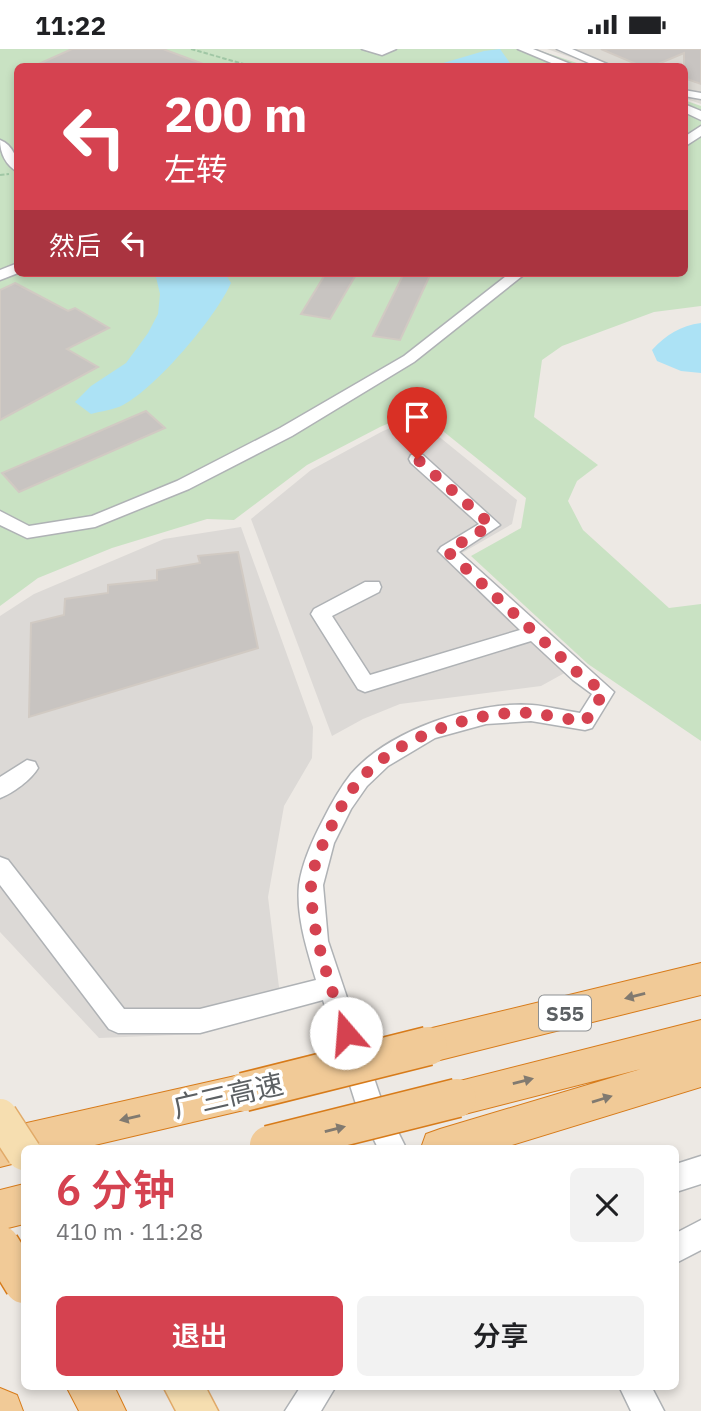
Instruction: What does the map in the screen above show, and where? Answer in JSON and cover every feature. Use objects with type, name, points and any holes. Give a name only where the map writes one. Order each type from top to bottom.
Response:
[{"type":"highway","name":"广三高速","points":[[0,1148],[244,1092],[701,979]]},
{"type":"highway","name":"S55","points":[[272,1145],[701,1037]]},
{"type":"highway","points":[[449,1145],[701,1069]]},
{"type":"highway","points":[[0,1210],[21,1205]]},
{"type":"highway","points":[[0,1245],[21,1277]]},
{"type":"highway","points":[[0,1288],[21,1283]]},
{"type":"highway","points":[[91,1390],[104,1411]]},
{"type":"main road","points":[[0,1116],[21,1148]]},
{"type":"main road","points":[[185,1390],[199,1411]]},
{"type":"street","points":[[367,49],[382,52],[391,49]]},
{"type":"street","points":[[523,49],[562,63]]},
{"type":"street","points":[[562,49],[599,63]]},
{"type":"street","points":[[0,144],[14,163]]},
{"type":"street","points":[[0,517],[27,532],[95,521],[183,485],[286,432],[409,359],[514,277]]},
{"type":"street","points":[[390,1145],[368,1101],[317,941],[311,885],[323,843],[343,803],[359,781],[380,760],[428,732],[486,716],[531,713],[585,722],[604,692],[580,675],[447,551],[491,525],[417,459]]},
{"type":"street","points":[[372,587],[321,614],[366,684],[535,633]]},
{"type":"street","points":[[0,789],[27,768]]},
{"type":"street","points":[[0,867],[118,1021],[200,1021],[331,988]]},
{"type":"street","points":[[679,1177],[701,1170]]},
{"type":"street","points":[[679,1247],[701,1234]]},
{"type":"street","points":[[301,1411],[318,1390]]},
{"type":"street","points":[[636,1390],[648,1411]]},
{"type":"path","points":[[191,49],[240,63]]},
{"type":"shaded area","points":[[547,49],[701,49],[701,104],[688,99],[688,63],[587,63]]},
{"type":"shaded area","points":[[416,418],[517,500],[512,524],[462,553],[579,665],[541,686],[400,704],[363,719],[332,736],[251,519],[311,470],[383,431]]},
{"type":"shaded area","points":[[241,527],[313,727],[312,758],[284,806],[268,897],[282,1012],[200,1034],[99,1038],[0,932],[0,616],[34,594],[164,539]]},
{"type":"green space","points":[[0,49],[535,49],[577,63],[14,63],[14,277],[688,277],[688,101],[701,106],[701,306],[654,312],[562,346],[542,360],[534,417],[598,465],[577,481],[568,501],[583,530],[669,608],[701,604],[701,741],[588,664],[471,556],[521,528],[526,498],[418,411],[380,427],[307,465],[234,520],[207,519],[112,548],[38,578],[0,606]]},
{"type":"water","points":[[500,49],[510,63],[443,63]]},
{"type":"water","points":[[156,277],[227,277],[231,283],[199,332],[152,384],[123,405],[91,414],[75,402],[91,386],[126,363],[158,314],[160,294]]},
{"type":"water","points":[[701,323],[701,373],[681,371],[657,361],[652,350],[663,339],[687,326]]},
{"type":"building","points":[[72,49],[163,49],[201,63],[41,63]]},
{"type":"building","points":[[601,49],[701,49],[701,84],[688,79],[688,63],[684,63],[684,53],[660,63],[634,63]]},
{"type":"building","points":[[324,277],[355,277],[330,319],[301,314]]},
{"type":"building","points":[[402,277],[429,277],[400,340],[373,336]]},
{"type":"building","points":[[15,283],[68,311],[75,308],[109,328],[67,349],[98,367],[0,420],[0,290]]},
{"type":"building","points":[[146,411],[165,428],[19,492],[2,473]]},
{"type":"building","points":[[238,552],[258,648],[29,717],[31,623],[64,615],[65,599],[108,593],[108,585],[157,580],[157,570],[200,563],[198,556]]},
{"type":"route","points":[[346,1033],[317,941],[311,885],[323,843],[343,803],[359,781],[380,760],[428,732],[486,716],[531,713],[585,722],[604,692],[580,675],[447,551],[491,525],[417,459]]}]
